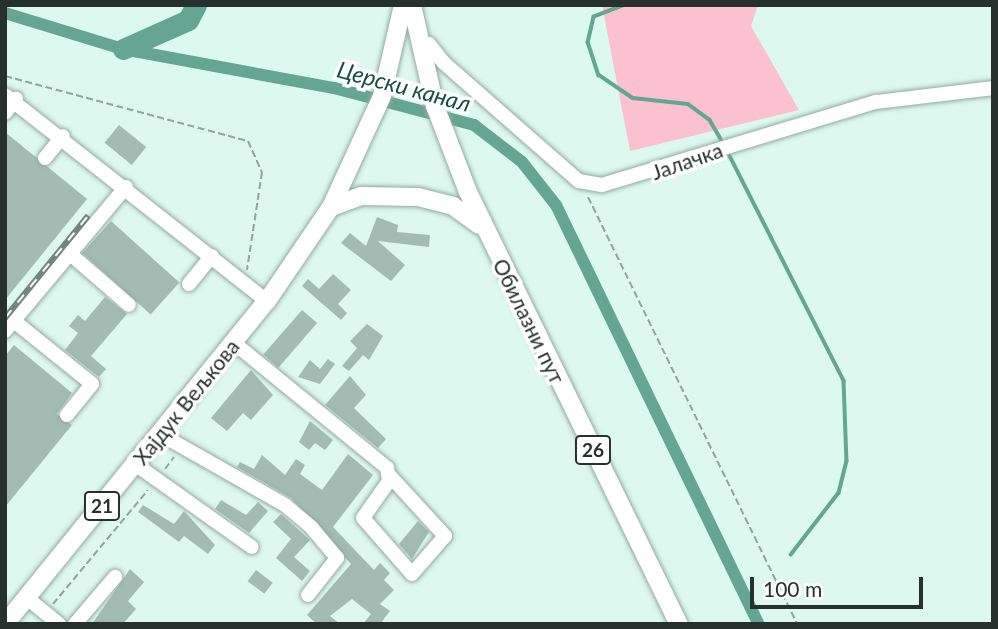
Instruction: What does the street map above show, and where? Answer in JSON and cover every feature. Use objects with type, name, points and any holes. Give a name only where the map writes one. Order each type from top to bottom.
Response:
[{"type":"main road","name":"21","points":[[331,206],[358,154],[392,61],[403,5]]},
{"type":"main road","name":"Обилазни пут","points":[[412,5],[468,192],[484,230],[679,624]]},
{"type":"main road","points":[[331,206],[361,196],[418,197],[453,206],[484,230]]},
{"type":"main road","name":"Хајдук Вељкова","points":[[5,624],[267,301],[331,206]]},
{"type":"street","points":[[425,49],[579,181]]},
{"type":"street","name":"Јалачка","points":[[579,181],[623,183],[876,102],[993,88]]},
{"type":"street","points":[[5,113],[11,97],[267,301]]},
{"type":"street","points":[[45,158],[63,136]]},
{"type":"street","points":[[67,415],[92,384],[10,326],[126,187]]},
{"type":"street","points":[[69,254],[129,305]]},
{"type":"street","points":[[190,284],[212,256]]},
{"type":"street","points":[[234,343],[383,464],[390,476],[445,536],[412,574],[363,518],[390,476]]},
{"type":"street","points":[[160,433],[285,505],[312,528],[337,558],[309,595]]},
{"type":"street","points":[[135,464],[252,547]]},
{"type":"street","points":[[75,624],[115,577]]},
{"type":"street","points":[[27,598],[59,624]]},
{"type":"path","points":[[5,76],[247,141],[262,172],[245,282]]},
{"type":"path","points":[[579,181],[797,624]]},
{"type":"path","points":[[45,613],[182,447]]},
{"type":"shaded area","points":[[602,5],[758,5],[751,26],[799,110],[630,151]]},
{"type":"building","points":[[119,125],[146,147],[132,165],[105,143]]},
{"type":"building","points":[[5,132],[87,199],[5,300]]},
{"type":"building","points":[[377,217],[398,225],[397,232],[430,235],[429,247],[378,241],[405,265],[391,281],[341,243],[350,233],[366,246]]},
{"type":"building","points":[[111,221],[179,283],[151,315],[82,253]]},
{"type":"building","points":[[333,274],[351,290],[338,304],[347,313],[341,320],[302,286],[308,279],[319,289]]},
{"type":"building","points":[[105,297],[127,314],[91,356],[106,369],[99,377],[65,350],[78,333],[69,326],[78,315],[85,321]]},
{"type":"building","points":[[302,310],[317,323],[278,368],[263,355]]},
{"type":"building","points":[[367,324],[383,336],[369,360],[363,355],[349,371],[342,366],[357,348],[350,341]]},
{"type":"building","points":[[14,345],[72,393],[57,414],[72,425],[5,507],[5,356]]},
{"type":"building","points":[[328,359],[335,364],[320,384],[298,377],[310,360],[320,369]]},
{"type":"building","points":[[251,370],[273,395],[251,420],[243,413],[227,431],[211,418]]},
{"type":"building","points":[[350,376],[366,395],[354,408],[386,439],[378,448],[325,405]]},
{"type":"building","points":[[310,421],[333,440],[325,450],[315,443],[309,450],[299,442]]},
{"type":"building","points":[[348,454],[373,475],[333,527],[374,570],[380,563],[390,573],[384,580],[394,590],[380,604],[390,611],[380,624],[363,624],[371,614],[352,599],[330,616],[340,624],[317,624],[307,615],[351,564],[291,498],[237,467],[240,462],[254,469],[262,455],[285,475],[296,459],[305,465],[300,474],[322,490]]},
{"type":"building","points":[[221,500],[246,515],[258,502],[268,511],[249,533],[215,509]]},
{"type":"building","points":[[143,505],[174,524],[184,511],[215,545],[208,554],[184,536],[179,542],[138,512]]},
{"type":"building","points":[[281,514],[310,540],[294,557],[310,571],[302,581],[276,558],[291,539],[273,522]]},
{"type":"building","points":[[418,521],[429,532],[412,559],[399,544]]},
{"type":"building","points":[[130,569],[144,582],[128,601],[136,609],[123,624],[92,624]]},
{"type":"building","points":[[256,570],[273,583],[264,594],[248,581]]},
{"type":"waterway","points":[[123,49],[188,20],[196,5]]},
{"type":"waterway","points":[[625,5],[594,17],[588,42],[599,75],[633,98],[688,104],[710,120],[721,139]]},
{"type":"waterway","name":"Церски канал","points":[[5,13],[123,49],[334,88],[474,125],[522,162],[556,205],[759,624]]},
{"type":"waterway","points":[[730,156],[844,381],[847,461],[839,493],[791,555]]},
{"type":"railway","points":[[5,318],[88,216]]}]
